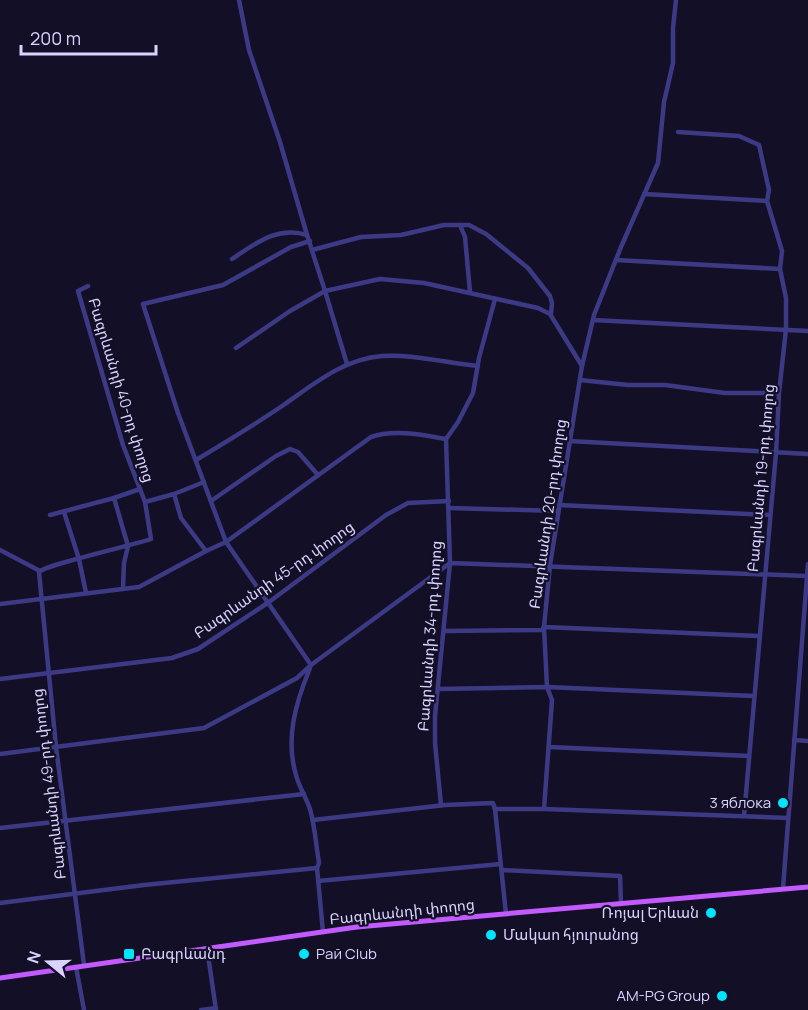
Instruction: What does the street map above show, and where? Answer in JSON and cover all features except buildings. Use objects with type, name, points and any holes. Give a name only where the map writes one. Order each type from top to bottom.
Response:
[{"type":"main road","name":"Բագրևանդի փողոց","points":[[0,978],[323,932],[808,887]]},
{"type":"street","points":[[239,0],[249,50],[280,142],[347,364]]},
{"type":"street","name":"Բագրևանդի 20-րդ փողոց","points":[[544,809],[552,700],[547,687],[544,627],[550,565],[569,441],[582,366],[593,320],[658,163],[664,102],[673,63],[676,0]]},
{"type":"street","name":"Բագրևանդի 19-րդ փողոց","points":[[678,132],[740,136],[759,145],[769,190],[767,201],[782,251],[780,269],[786,298],[786,329],[744,816]]},
{"type":"street","points":[[644,195],[767,201]]},
{"type":"street","points":[[312,250],[361,237],[401,235],[444,225],[469,225],[486,234],[528,268],[552,299],[551,314]]},
{"type":"street","points":[[460,225],[465,237],[470,292]]},
{"type":"street","points":[[232,259],[268,236],[281,232],[307,235]]},
{"type":"street","points":[[310,241],[291,247],[223,285],[142,304],[178,412],[226,542],[311,665]]},
{"type":"street","points":[[616,260],[780,269]]},
{"type":"street","points":[[236,348],[290,311],[325,291],[380,279],[424,283],[538,308],[551,314],[582,366]]},
{"type":"street","name":"Բագրևանդի 40-րդ փողոց","points":[[88,286],[78,291],[123,445],[145,502],[174,494],[181,518],[207,551]]},
{"type":"street","points":[[0,604],[139,587],[226,542],[371,437],[378,434],[414,434],[446,439],[473,393],[495,299]]},
{"type":"street","points":[[593,320],[808,331]]},
{"type":"street","points":[[196,460],[285,404],[315,382],[347,364],[381,357],[402,357],[478,366]]},
{"type":"street","points":[[580,380],[628,385],[665,385],[725,393],[779,393]]},
{"type":"street","name":"Բագրևանդի 34-րդ փողոց","points":[[441,805],[435,743],[450,563],[446,439]]},
{"type":"street","points":[[569,441],[808,454]]},
{"type":"street","points":[[211,501],[290,448],[298,452],[318,475]]},
{"type":"street","points":[[174,494],[204,482]]},
{"type":"street","points":[[50,515],[140,489]]},
{"type":"street","points":[[114,498],[128,546],[124,563],[123,588]]},
{"type":"street","name":"Բագրևանդի 45-րդ փողոց","points":[[0,679],[172,658],[198,649],[268,602],[386,515],[408,503],[449,501]]},
{"type":"street","points":[[0,550],[40,571],[128,546],[152,538],[145,502]]},
{"type":"street","points":[[449,508],[559,508],[770,515]]},
{"type":"street","points":[[64,512],[79,559],[86,593]]},
{"type":"street","points":[[0,754],[204,728],[297,678],[311,665],[450,563],[807,576]]},
{"type":"street","points":[[783,888],[808,564]]},
{"type":"street","name":"Բագրևանդի 49-րդ փողոց","points":[[40,571],[56,747],[84,965]]},
{"type":"street","points":[[444,631],[542,630],[544,627],[759,636]]},
{"type":"street","points":[[311,665],[296,704],[291,731],[296,775],[312,820],[319,863],[317,868],[323,932]]},
{"type":"street","points":[[438,689],[547,687],[754,696]]},
{"type":"street","points":[[794,740],[808,741]]},
{"type":"street","points":[[549,747],[749,756]]},
{"type":"street","points":[[0,828],[304,794]]},
{"type":"street","points":[[312,820],[441,805],[493,803],[506,914]]},
{"type":"street","points":[[495,809],[788,818]]},
{"type":"street","points":[[318,881],[501,867],[620,876],[621,903]]},
{"type":"street","points":[[0,903],[317,868]]},
{"type":"street","points":[[201,1010],[216,1009],[207,948]]},
{"type":"street","points":[[76,967],[84,1010]]},
{"type":"place","name":"3 яблока","points":[[783,803]]},
{"type":"place","name":"Ռոյալ Երևան","points":[[711,913]]},
{"type":"place","name":"Մակաո հյուրանոց","points":[[491,935]]},
{"type":"place","name":"Բագրևանդ","points":[[129,954]]},
{"type":"place","name":"Рай Club","points":[[304,954]]},
{"type":"place","name":"AM-PG Group","points":[[722,996]]}]
